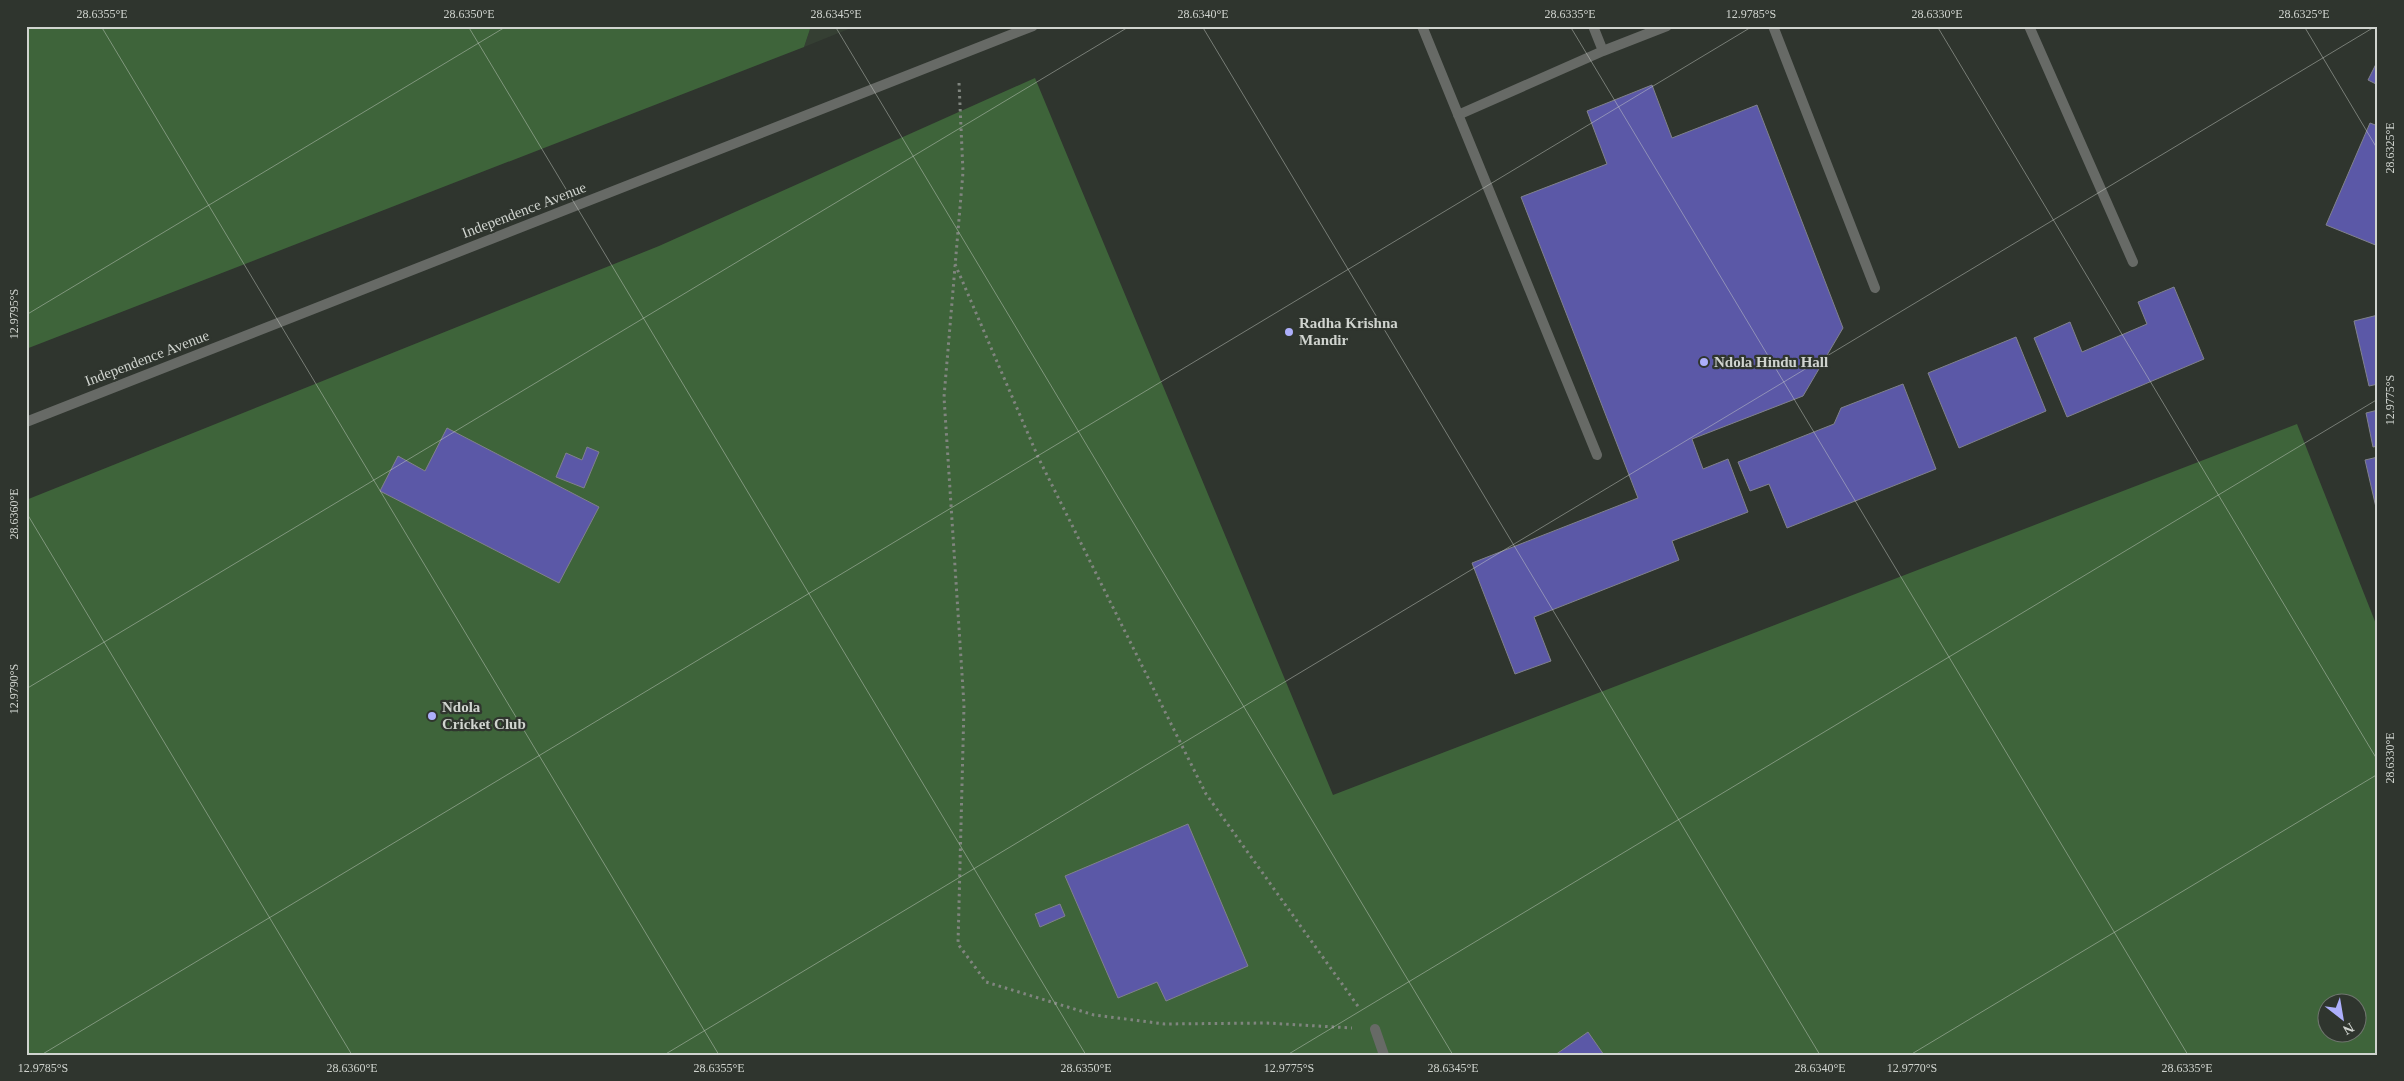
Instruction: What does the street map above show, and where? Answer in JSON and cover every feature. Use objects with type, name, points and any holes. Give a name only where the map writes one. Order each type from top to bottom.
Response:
[{"type":"street","name":"Independence Avenue","points":[[26,422],[1034,26]]},
{"type":"street","points":[[1422,26],[1597,455]]},
{"type":"street","points":[[1592,26],[1603,51]]},
{"type":"street","points":[[1458,115],[1603,51],[1667,26]]},
{"type":"street","points":[[1773,26],[1875,288]]},
{"type":"street","points":[[2029,26],[2134,262]]},
{"type":"street","points":[[1375,1029],[1384,1055]]},
{"type":"path","points":[[958,56],[962,172],[944,397],[964,705],[958,944],[986,982],[1094,1015],[1165,1024],[1267,1023],[1375,1029]]},
{"type":"path","points":[[955,263],[1038,457],[1206,794],[1375,1029]]},
{"type":"shaded area","points":[[811,26],[856,26],[804,47]]},
{"type":"green space","points":[[26,26],[811,26],[804,47],[26,349]]},
{"type":"green space","points":[[1035,78],[1333,795],[2297,424],[2378,629],[2378,1055],[26,1055],[26,500],[659,246]]},
{"type":"building","points":[[2378,60],[2378,85],[2368,80]]},
{"type":"building","name":"Ndola Hindu Hall","points":[[1652,85],[1672,138],[1757,105],[1843,328],[1803,396],[1692,439],[1703,469],[1728,459],[1748,512],[1672,541],[1679,560],[1534,617],[1551,661],[1515,674],[1472,563],[1638,498],[1521,197],[1607,164],[1587,111]]},
{"type":"building","points":[[2370,123],[2378,126],[2378,246],[2326,225]]},
{"type":"building","points":[[2174,287],[2204,359],[2067,417],[2034,338],[2070,322],[2082,352],[2147,324],[2138,302]]},
{"type":"building","points":[[2378,315],[2378,384],[2369,386],[2354,321]]},
{"type":"building","points":[[2016,337],[2046,411],[1959,448],[1928,373]]},
{"type":"building","points":[[1903,384],[1936,469],[1787,528],[1769,484],[1750,491],[1738,462],[1834,424],[1841,408]]},
{"type":"building","points":[[2378,410],[2378,446],[2373,447],[2366,413]]},
{"type":"building","points":[[447,428],[599,507],[559,583],[380,491],[398,456],[425,471]]},
{"type":"building","points":[[587,447],[599,452],[584,488],[556,477],[566,453],[582,460]]},
{"type":"building","points":[[2378,457],[2378,516],[2365,460]]},
{"type":"building","points":[[1188,824],[1248,966],[1166,1001],[1157,982],[1118,998],[1065,876]]},
{"type":"building","points":[[1060,904],[1065,916],[1040,927],[1035,914]]},
{"type":"building","points":[[1588,1032],[1604,1055],[1555,1055]]},
{"type":"place","name":"Radha Krishna Mandir","points":[[1289,332]]},
{"type":"place","name":"Ndola Hindu Hall","points":[[1704,362]]},
{"type":"place","name":"Ndola Cricket Club","points":[[432,716]]}]
